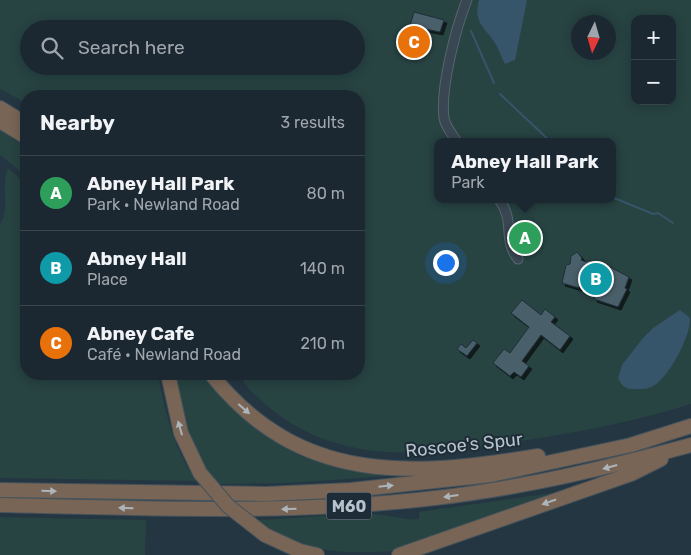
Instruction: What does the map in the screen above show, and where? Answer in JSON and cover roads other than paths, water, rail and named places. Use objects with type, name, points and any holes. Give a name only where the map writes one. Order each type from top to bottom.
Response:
[{"type":"highway","points":[[0,108],[20,120]]},
{"type":"highway","points":[[0,121],[20,133]]},
{"type":"highway","points":[[169,380],[182,433],[200,472],[228,506],[265,535],[300,551],[317,555]]},
{"type":"highway","name":"Roscoe's Spur","points":[[216,380],[236,402],[270,430],[310,450],[362,466],[395,470],[432,470],[631,445]]},
{"type":"highway","name":"M60","points":[[0,490],[266,494],[351,490],[491,475],[631,445],[691,426]]},
{"type":"highway","name":"M60","points":[[0,506],[267,510],[385,503],[445,497],[543,482],[691,445]]},
{"type":"highway","name":"M60","points":[[400,555],[631,474],[691,445]]},
{"type":"street","points":[[455,138],[444,119],[444,108],[450,57],[467,0]]},
{"type":"street","points":[[502,203],[507,210],[510,223],[510,243],[518,259]]},
{"type":"water","points":[[479,0],[527,0],[515,60],[505,64],[495,43],[481,24],[477,14]]},
{"type":"water","points":[[680,310],[690,318],[689,326],[683,346],[671,367],[658,383],[651,387],[646,389],[630,389],[625,387],[618,378],[622,365],[653,328]]},
{"type":"waterway","points":[[471,31],[494,83]]},
{"type":"waterway","points":[[500,94],[547,138]]},
{"type":"waterway","points":[[616,199],[653,214],[658,213],[673,223]]},
{"type":"place","name":"Abney Cafe","points":[[414,42]]},
{"type":"place","name":"Abney Hall Park","points":[[525,238]]},
{"type":"place","name":"Abney Hall","points":[[596,279]]}]
